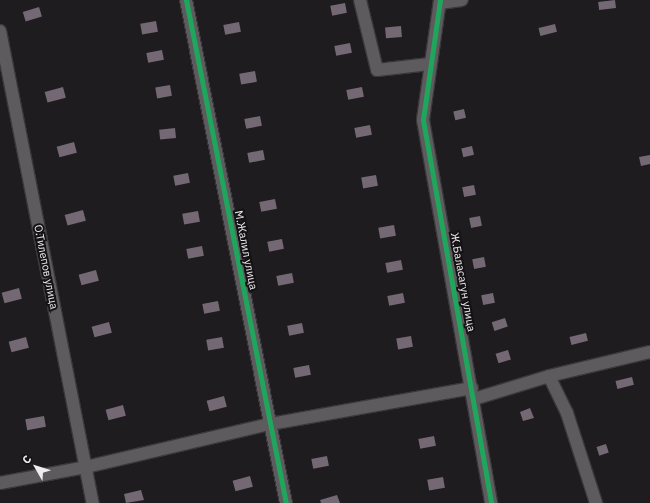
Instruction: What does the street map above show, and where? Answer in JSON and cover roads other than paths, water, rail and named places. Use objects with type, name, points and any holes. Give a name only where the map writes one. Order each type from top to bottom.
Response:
[{"type":"street","name":"М.Жалил улица","points":[[186,0],[286,503]]},
{"type":"street","points":[[360,0],[377,70],[430,64]]},
{"type":"street","points":[[440,1],[462,0]]},
{"type":"street","name":"Ж.Баласагун улица","points":[[440,1],[423,120],[473,394],[491,503]]},
{"type":"street","name":"О.Тилепов улица","points":[[0,31],[93,503]]},
{"type":"street","points":[[0,483],[86,467],[270,424],[473,394],[650,352]]},
{"type":"street","points":[[550,376],[567,413],[596,503]]}]
